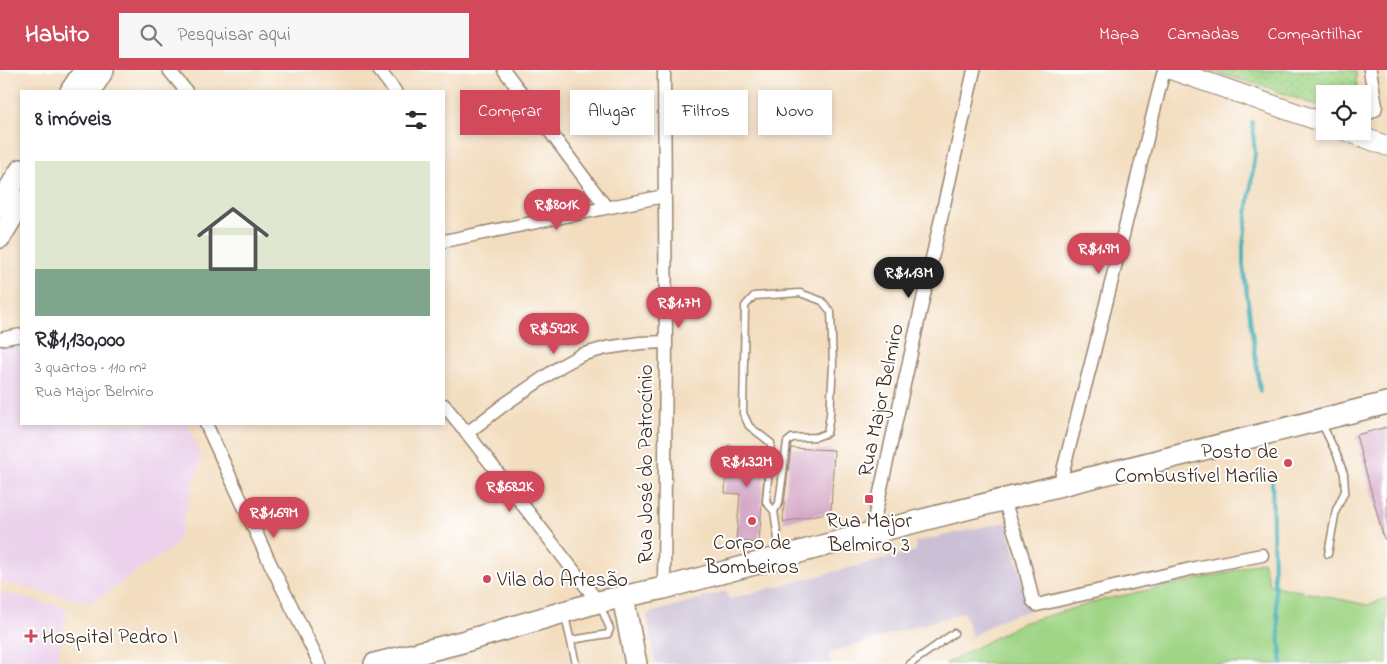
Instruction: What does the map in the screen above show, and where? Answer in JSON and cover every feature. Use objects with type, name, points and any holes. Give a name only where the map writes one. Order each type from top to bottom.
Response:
[{"type":"main road","points":[[72,90],[84,70]]},
{"type":"main road","points":[[91,90],[103,70]]},
{"type":"main road","points":[[1172,70],[1316,119]]},
{"type":"main road","points":[[1371,140],[1387,146]]},
{"type":"main road","points":[[0,205],[20,172]]},
{"type":"main road","points":[[0,236],[20,204]]},
{"type":"main road","points":[[375,664],[462,642],[598,602],[664,588],[1387,403]]},
{"type":"main road","points":[[623,597],[636,664]]},
{"type":"street","points":[[169,70],[185,90]]},
{"type":"street","points":[[379,70],[394,90]]},
{"type":"street","points":[[504,70],[606,207]]},
{"type":"street","name":"Rua José do Patrocínio","points":[[664,70],[666,342],[664,588]]},
{"type":"street","name":"Rua Major Belmiro","points":[[871,534],[974,70]]},
{"type":"street","points":[[1059,486],[1097,342],[1164,70]]},
{"type":"street","points":[[1370,70],[1376,106],[1375,110],[1371,112]]},
{"type":"street","points":[[445,241],[664,196]]},
{"type":"street","points":[[0,339],[20,335]]},
{"type":"street","points":[[467,433],[505,404],[561,366],[581,355],[606,348],[640,343],[666,342]]},
{"type":"street","points":[[445,406],[598,602]]},
{"type":"street","points":[[206,425],[269,561],[320,664]]},
{"type":"street","points":[[1004,500],[1022,555],[1033,601],[1037,605],[1195,568],[1262,555]]},
{"type":"lane","points":[[774,511],[779,503],[786,442],[792,438],[816,437],[827,433],[830,415],[833,365],[831,312],[822,301],[800,293],[754,296],[745,306],[743,413],[749,426],[771,443],[766,502],[774,511],[781,557]]},
{"type":"lane","points":[[1320,420],[1337,454],[1344,474],[1345,491],[1336,510],[1328,554]]},
{"type":"lane","points":[[571,640],[608,634],[610,632],[598,602]]},
{"type":"lane","points":[[564,612],[576,664]]},
{"type":"lane","points":[[910,664],[954,633]]},
{"type":"shaded area","points":[[20,340],[20,425],[187,425],[201,457],[176,545],[91,603],[0,582],[0,345]]},
{"type":"shaded area","points":[[1006,522],[1031,610],[999,620],[972,637],[964,612],[829,653],[830,664],[656,664],[647,614],[726,591],[729,599],[916,551],[915,542]]},
{"type":"shaded area","name":"Hospital Pedro I","points":[[0,592],[67,608],[57,664],[0,664]]},
{"type":"green space","points":[[1206,70],[1356,70],[1357,85],[1316,85],[1316,106],[1266,87]]},
{"type":"green space","points":[[1263,561],[1270,585],[1368,605],[1387,598],[1387,664],[945,664],[1022,623],[1106,599],[1223,574]]},
{"type":"building","points":[[1387,427],[1387,539],[1384,539],[1356,435]]},
{"type":"building","points":[[728,445],[766,448],[759,543],[736,541],[740,494],[725,493]]},
{"type":"building","points":[[791,448],[834,450],[831,512],[783,522]]},
{"type":"waterway","points":[[1252,122],[1255,153],[1243,246],[1243,265],[1260,391]]},
{"type":"waterway","points":[[1272,475],[1274,581],[1282,664]]},
{"type":"place","name":"Posto de Combustível Marília","points":[[1288,463]]},
{"type":"place","name":"Rua Major Belmiro, 3","points":[[869,499]]},
{"type":"place","name":"Corpo de Bombeiros","points":[[752,521]]},
{"type":"place","name":"Vila do Artesão","points":[[487,579]]},
{"type":"place","name":"Hospital Pedro I","points":[[31,636]]}]
